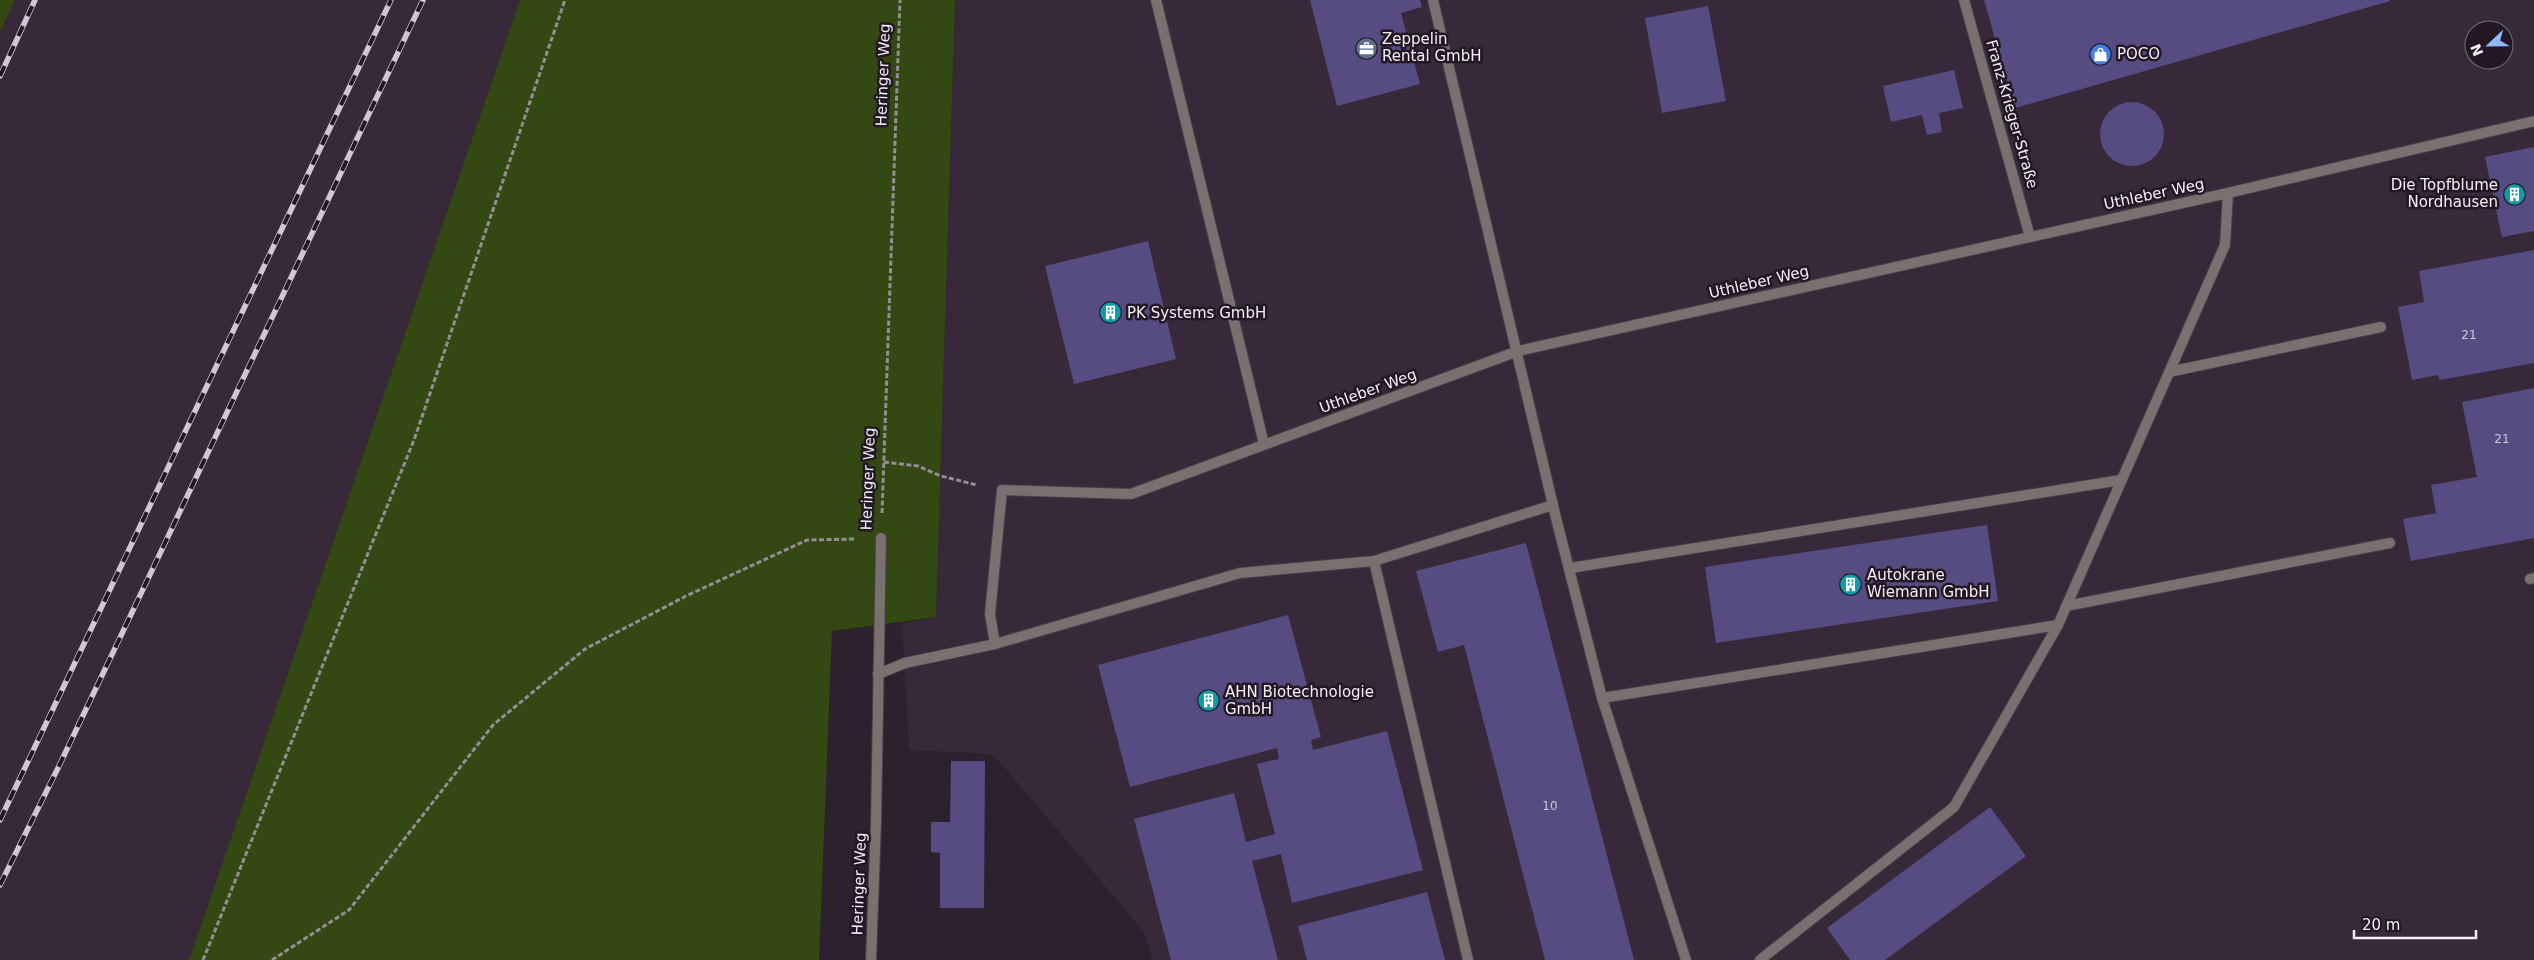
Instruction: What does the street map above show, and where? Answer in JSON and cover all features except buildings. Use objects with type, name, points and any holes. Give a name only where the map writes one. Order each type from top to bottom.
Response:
[{"type":"street","points":[[1156,0],[1264,444]]},
{"type":"street","points":[[1433,0],[1553,505],[1602,698],[1686,960]]},
{"type":"street","name":"Franz-Krieger-Straße","points":[[1964,0],[2030,237]]},
{"type":"street","name":"Uthleber Weg","points":[[1002,490],[1131,494],[1518,352],[2228,194],[2534,121]]},
{"type":"street","points":[[1760,960],[1954,807],[2058,625],[2120,480],[2225,245],[2228,194]]},
{"type":"street","points":[[2169,372],[2381,327]]},
{"type":"street","points":[[1570,568],[2120,480]]},
{"type":"street","points":[[995,644],[990,614],[1002,490]]},
{"type":"street","points":[[878,674],[905,663],[995,644],[1240,573],[1374,561],[1553,505]]},
{"type":"street","name":"Heringer Weg","points":[[871,960],[881,538]]},
{"type":"street","points":[[2066,606],[2390,543]]},
{"type":"street","points":[[1374,561],[1468,960]]},
{"type":"street","points":[[1602,698],[2058,625]]},
{"type":"path","points":[[203,960],[414,440],[565,0]]},
{"type":"path","name":"Heringer Weg","points":[[881,538],[900,0]]},
{"type":"path","points":[[884,462],[918,466],[941,476],[1002,490]]},
{"type":"path","points":[[272,960],[349,910],[493,725],[585,649],[686,596],[807,540],[881,538]]},
{"type":"shaded area","points":[[15,0],[520,0],[189,960],[0,960],[0,32]]},
{"type":"shaded area","points":[[955,0],[2534,0],[2534,960],[1152,960],[1144,932],[993,754],[909,750],[902,624],[936,617]]},
{"type":"green space","points":[[0,0],[15,0],[0,32]]},
{"type":"green space","points":[[520,0],[955,0],[936,617],[832,631],[819,960],[189,960]]},
{"type":"railway","points":[[0,76],[35,0]]},
{"type":"railway","points":[[0,820],[391,0]]},
{"type":"railway","points":[[0,885],[59,766],[423,0]]},
{"type":"place","name":"Zeppelin Rental GmbH","points":[[1366,48]]},
{"type":"place","name":"POCO","points":[[2101,54]]},
{"type":"place","name":"Die Topfblume Nordhausen","points":[[2514,194]]},
{"type":"place","name":"PK Systems GmbH","points":[[1111,313]]},
{"type":"place","name":"Autokrane Wiemann GmbH","points":[[1851,584]]},
{"type":"place","name":"AHN Biotechnologie GmbH","points":[[1209,701]]}]
